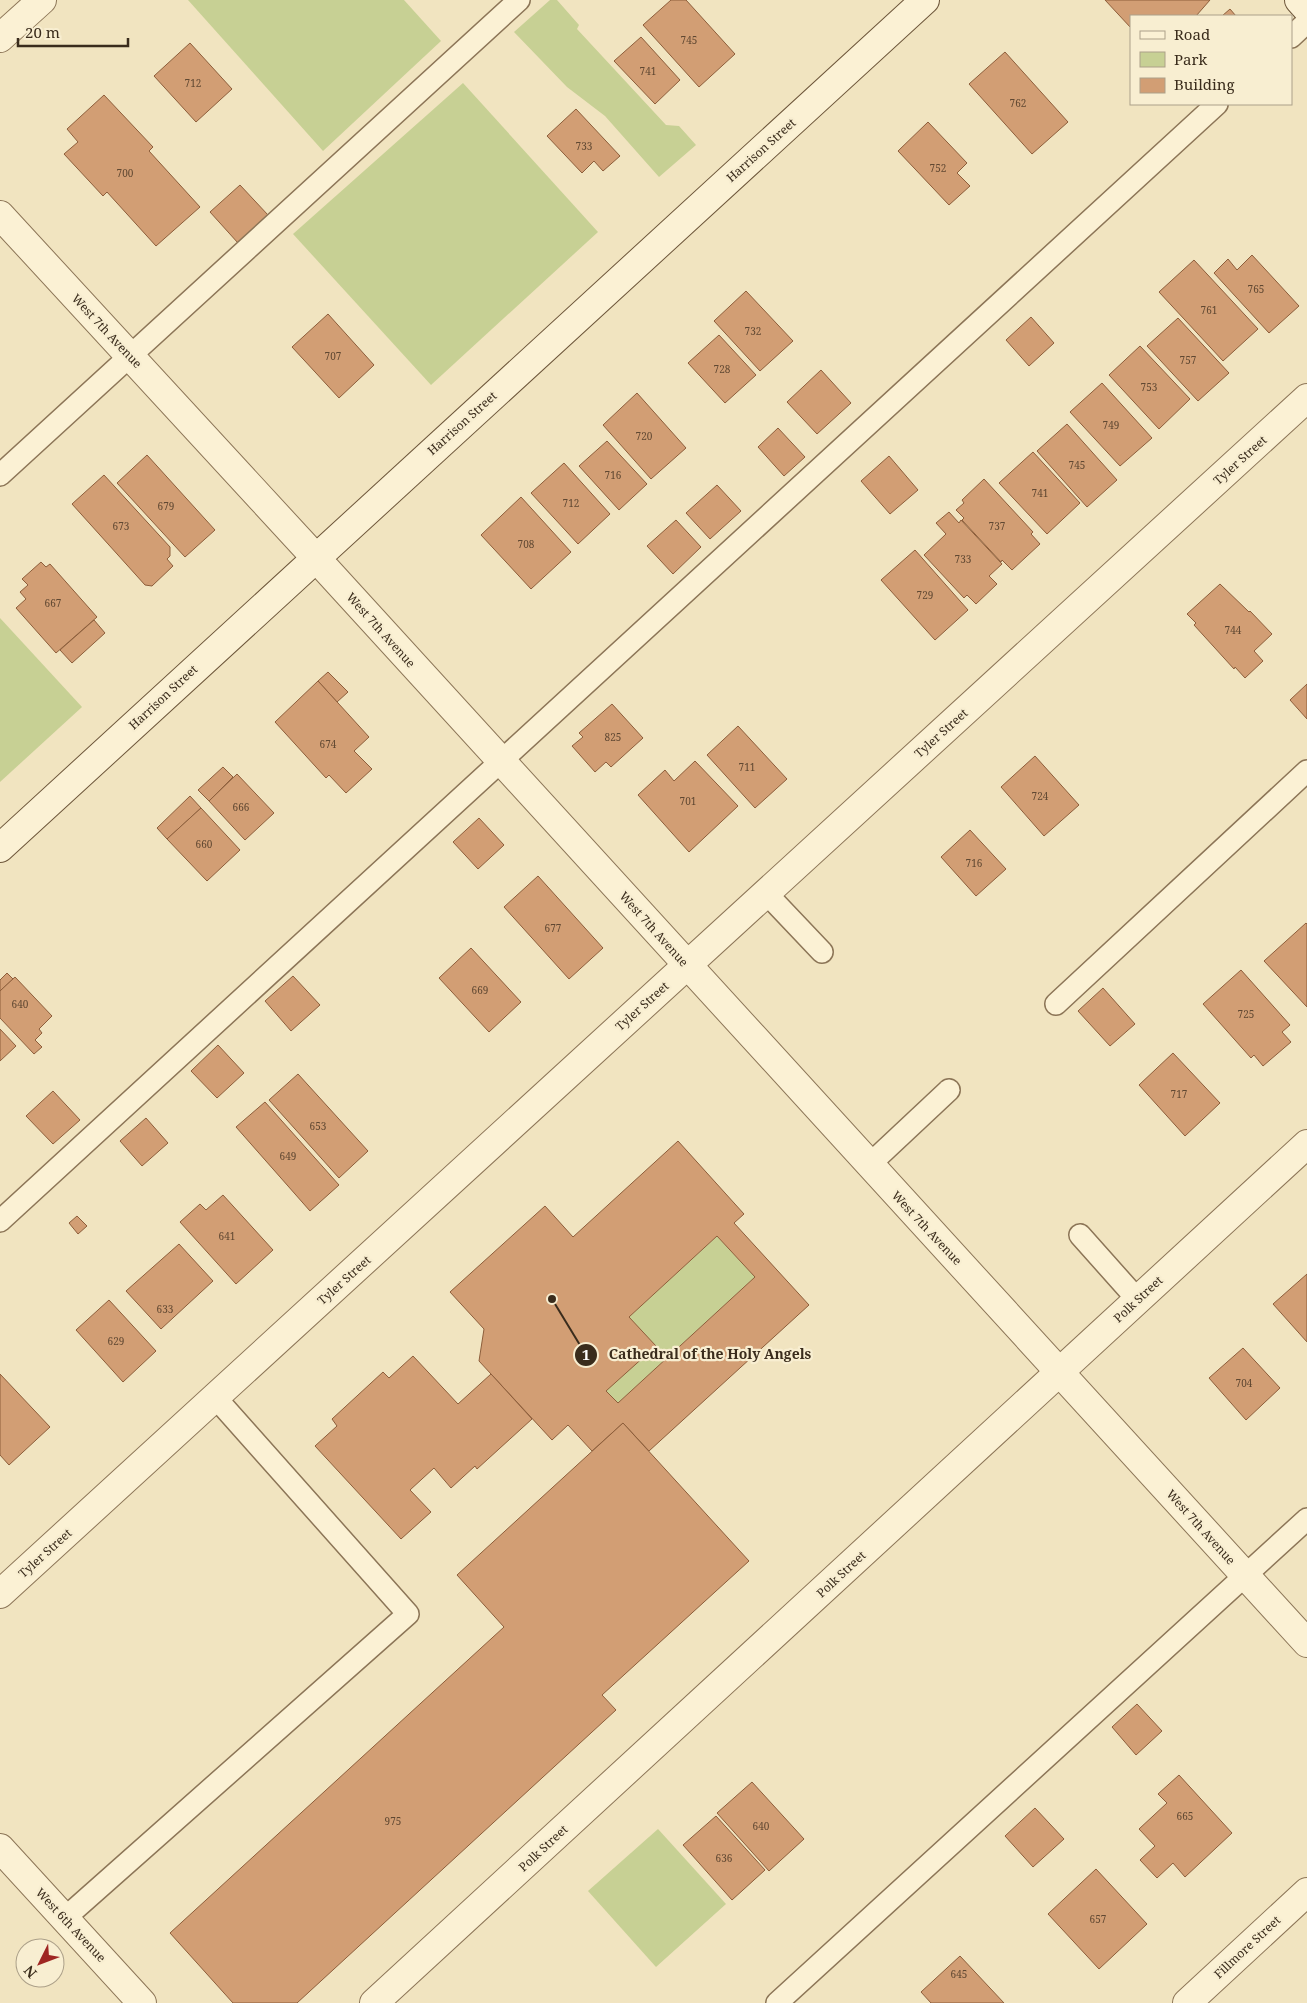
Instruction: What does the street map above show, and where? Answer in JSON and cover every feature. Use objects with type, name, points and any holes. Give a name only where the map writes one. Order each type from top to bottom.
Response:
[{"type":"street","points":[[0,38],[42,0]]},
{"type":"street","name":"Harrison Street","points":[[0,848],[315,557],[925,0]]},
{"type":"street","points":[[1299,0],[1307,9]]},
{"type":"street","name":"West 7th Avenue","points":[[0,215],[1307,1643]]},
{"type":"street","name":"Tyler Street","points":[[0,1594],[1307,398]]},
{"type":"street","name":"Polk Street","points":[[374,2003],[1307,1144]]},
{"type":"street","name":"West 6th Avenue","points":[[0,1848],[142,2003]]},
{"type":"street","name":"Fillmore Street","points":[[1187,2003],[1307,1892]]},
{"type":"lane","points":[[0,474],[519,0]]},
{"type":"lane","points":[[1292,36],[1307,22]]},
{"type":"lane","points":[[0,1221],[500,760],[1217,105]]},
{"type":"lane","points":[[1056,1004],[1307,771]]},
{"type":"lane","points":[[766,893],[822,952]]},
{"type":"lane","points":[[869,1165],[949,1090]]},
{"type":"lane","points":[[1080,1235],[1138,1299]]},
{"type":"lane","points":[[65,1918],[408,1614],[215,1397]]},
{"type":"lane","points":[[777,2003],[1307,1519]]},
{"type":"green space","points":[[188,0],[404,0],[441,41],[323,151]]},
{"type":"green space","points":[[550,0],[557,0],[579,25],[577,29],[666,125],[679,126],[696,145],[659,177],[605,116],[567,87],[514,32]]},
{"type":"green space","points":[[463,83],[598,232],[431,385],[293,234]]},
{"type":"green space","points":[[0,618],[82,707],[0,782]]},
{"type":"green space","points":[[717,1236],[755,1277],[618,1403],[606,1391],[629,1317]]},
{"type":"green space","points":[[658,1829],[726,1904],[656,1967],[588,1891]]},
{"type":"building","points":[[671,0],[686,0],[735,54],[699,87],[643,25]]},
{"type":"building","points":[[1105,0],[1210,0],[1197,15],[1130,15],[1130,27]]},
{"type":"building","points":[[1230,9],[1235,15],[1223,15]]},
{"type":"building","points":[[641,37],[680,80],[655,104],[614,61]]},
{"type":"building","points":[[190,43],[232,89],[196,122],[154,76]]},
{"type":"building","points":[[1005,52],[1068,122],[1032,154],[969,84]]},
{"type":"building","points":[[104,95],[153,147],[149,151],[200,207],[156,246],[107,192],[103,196],[64,154],[78,142],[67,129]]},
{"type":"building","points":[[576,109],[620,156],[603,171],[594,161],[582,173],[547,136]]},
{"type":"building","points":[[928,122],[967,163],[957,173],[970,186],[949,205],[898,151]]},
{"type":"building","points":[[240,185],[268,215],[238,243],[210,212]]},
{"type":"building","points":[[1252,255],[1299,306],[1269,333],[1214,273],[1228,259],[1237,270]]},
{"type":"building","points":[[1194,260],[1258,329],[1223,361],[1159,292]]},
{"type":"building","points":[[746,291],[793,341],[760,371],[714,321]]},
{"type":"building","points":[[328,314],[374,365],[339,398],[292,347]]},
{"type":"building","points":[[1031,317],[1054,343],[1029,366],[1006,340]]},
{"type":"building","points":[[1178,318],[1229,373],[1198,401],[1147,346]]},
{"type":"building","points":[[719,335],[756,375],[725,403],[688,363]]},
{"type":"building","points":[[1140,346],[1190,399],[1159,429],[1109,375]]},
{"type":"building","points":[[821,370],[851,403],[817,434],[787,402]]},
{"type":"building","points":[[1102,383],[1152,438],[1120,466],[1070,412]]},
{"type":"building","points":[[637,393],[686,448],[651,479],[603,425]]},
{"type":"building","points":[[1067,424],[1117,480],[1087,507],[1037,451]]},
{"type":"building","points":[[778,428],[805,457],[784,476],[758,447]]},
{"type":"building","points":[[607,441],[647,484],[619,510],[579,466]]},
{"type":"building","points":[[1033,452],[1080,503],[1047,534],[999,483]]},
{"type":"building","points":[[147,455],[215,530],[185,557],[117,483]]},
{"type":"building","points":[[889,456],[918,490],[890,514],[861,481]]},
{"type":"building","points":[[564,463],[610,514],[578,544],[531,493]]},
{"type":"building","points":[[104,475],[170,547],[170,556],[167,559],[173,566],[152,586],[145,585],[72,504]]},
{"type":"building","points":[[984,479],[1033,532],[1031,534],[1040,544],[1012,570],[1002,560],[1001,562],[962,520],[964,518],[956,510],[964,503],[962,500]]},
{"type":"building","points":[[717,485],[741,511],[710,539],[686,513]]},
{"type":"building","points":[[521,497],[571,552],[531,589],[481,535]]},
{"type":"building","points":[[949,512],[959,523],[961,520],[1002,564],[989,576],[997,584],[976,604],[967,595],[964,598],[924,555],[946,534],[936,523]]},
{"type":"building","points":[[676,520],[701,547],[673,574],[647,546]]},
{"type":"building","points":[[915,550],[968,610],[935,640],[881,580]]},
{"type":"building","points":[[41,562],[46,567],[50,564],[97,617],[56,653],[16,608],[26,599],[20,592],[28,585],[22,579]]},
{"type":"building","points":[[1220,584],[1272,634],[1254,651],[1263,661],[1245,678],[1235,667],[1234,669],[1194,625],[1196,623],[1187,614]]},
{"type":"building","points":[[94,620],[105,633],[72,663],[60,650]]},
{"type":"building","points":[[328,672],[348,692],[337,702],[318,681]]},
{"type":"building","points":[[318,681],[369,737],[354,751],[372,769],[346,793],[329,775],[326,778],[275,722]]},
{"type":"building","points":[[1307,684],[1307,719],[1290,700]]},
{"type":"building","points":[[612,704],[643,738],[611,767],[606,762],[595,772],[572,746],[583,737],[579,733]]},
{"type":"building","points":[[738,726],[787,779],[755,808],[707,755]]},
{"type":"building","points":[[1035,756],[1079,805],[1044,836],[1001,787]]},
{"type":"building","points":[[695,761],[738,806],[689,852],[638,795],[665,770],[674,781]]},
{"type":"building","points":[[223,767],[233,777],[209,801],[198,790]]},
{"type":"building","points":[[237,774],[274,813],[245,840],[209,801]]},
{"type":"building","points":[[190,796],[201,808],[167,839],[157,828]]},
{"type":"building","points":[[201,808],[240,850],[207,881],[167,839]]},
{"type":"building","points":[[479,818],[504,845],[478,869],[453,842]]},
{"type":"building","points":[[970,830],[1006,869],[976,896],[941,857]]},
{"type":"building","points":[[538,876],[603,948],[569,979],[504,907]]},
{"type":"building","points":[[1307,924],[1307,1007],[1264,961]]},
{"type":"building","points":[[471,948],[521,1002],[489,1032],[439,978]]},
{"type":"building","points":[[1241,970],[1290,1025],[1282,1032],[1291,1042],[1263,1066],[1254,1055],[1251,1058],[1203,1004]]},
{"type":"building","points":[[7,973],[13,979],[0,991],[0,980]]},
{"type":"building","points":[[293,976],[320,1005],[291,1031],[265,1001]]},
{"type":"building","points":[[15,977],[52,1016],[39,1029],[42,1033],[35,1040],[42,1047],[34,1054],[0,1018],[0,991]]},
{"type":"building","points":[[1103,988],[1135,1024],[1110,1046],[1078,1011]]},
{"type":"building","points":[[0,1029],[16,1046],[0,1061]]},
{"type":"building","points":[[218,1045],[244,1073],[217,1098],[191,1071]]},
{"type":"building","points":[[1173,1053],[1220,1103],[1185,1136],[1139,1085]]},
{"type":"building","points":[[298,1074],[368,1151],[339,1178],[269,1100]]},
{"type":"building","points":[[53,1091],[80,1120],[53,1144],[26,1116]]},
{"type":"building","points":[[265,1102],[339,1185],[310,1211],[236,1127]]},
{"type":"building","points":[[146,1118],[168,1143],[142,1166],[120,1141]]},
{"type":"building","points":[[678,1141],[744,1214],[734,1223],[809,1305],[649,1451],[623,1423],[592,1451],[568,1425],[552,1440],[479,1361],[484,1329],[450,1292],[545,1206],[573,1237]],"holes":[[[717,1236],[755,1277],[618,1403],[606,1391],[656,1346],[629,1317]]]},
{"type":"building","points":[[223,1195],[273,1250],[236,1284],[180,1222],[200,1204],[206,1210]]},
{"type":"building","points":[[77,1216],[87,1226],[78,1234],[69,1223]]},
{"type":"building","points":[[179,1244],[213,1281],[161,1329],[126,1291]]},
{"type":"building","points":[[1307,1274],[1307,1342],[1273,1304]]},
{"type":"building","points":[[109,1300],[156,1351],[123,1382],[76,1330]]},
{"type":"building","points":[[1243,1348],[1280,1388],[1246,1420],[1209,1378]]},
{"type":"building","points":[[413,1356],[458,1404],[491,1374],[532,1419],[477,1469],[475,1466],[451,1488],[434,1468],[410,1490],[431,1512],[401,1539],[315,1446],[337,1426],[332,1419],[383,1372],[389,1378]]},
{"type":"building","points":[[0,1374],[50,1427],[9,1465],[0,1455]]},
{"type":"building","points":[[623,1423],[749,1561],[602,1695],[616,1710],[297,2003],[233,2003],[170,1933],[504,1627],[457,1575]]},
{"type":"building","points":[[1137,1704],[1162,1731],[1136,1755],[1112,1727]]},
{"type":"building","points":[[1179,1775],[1232,1833],[1185,1877],[1173,1863],[1157,1878],[1140,1860],[1155,1846],[1139,1829],[1167,1803],[1158,1794]]},
{"type":"building","points":[[752,1782],[804,1839],[769,1871],[717,1813]]},
{"type":"building","points":[[1035,1808],[1064,1839],[1033,1867],[1005,1836]]},
{"type":"building","points":[[716,1816],[765,1870],[732,1900],[683,1845]]},
{"type":"building","points":[[1096,1869],[1147,1924],[1099,1969],[1048,1914]]},
{"type":"building","points":[[960,1956],[1004,2003],[931,2003],[921,1992]]},
{"type":"place","name":"Cathedral of the Holy Angels","points":[[552,1299]]}]
